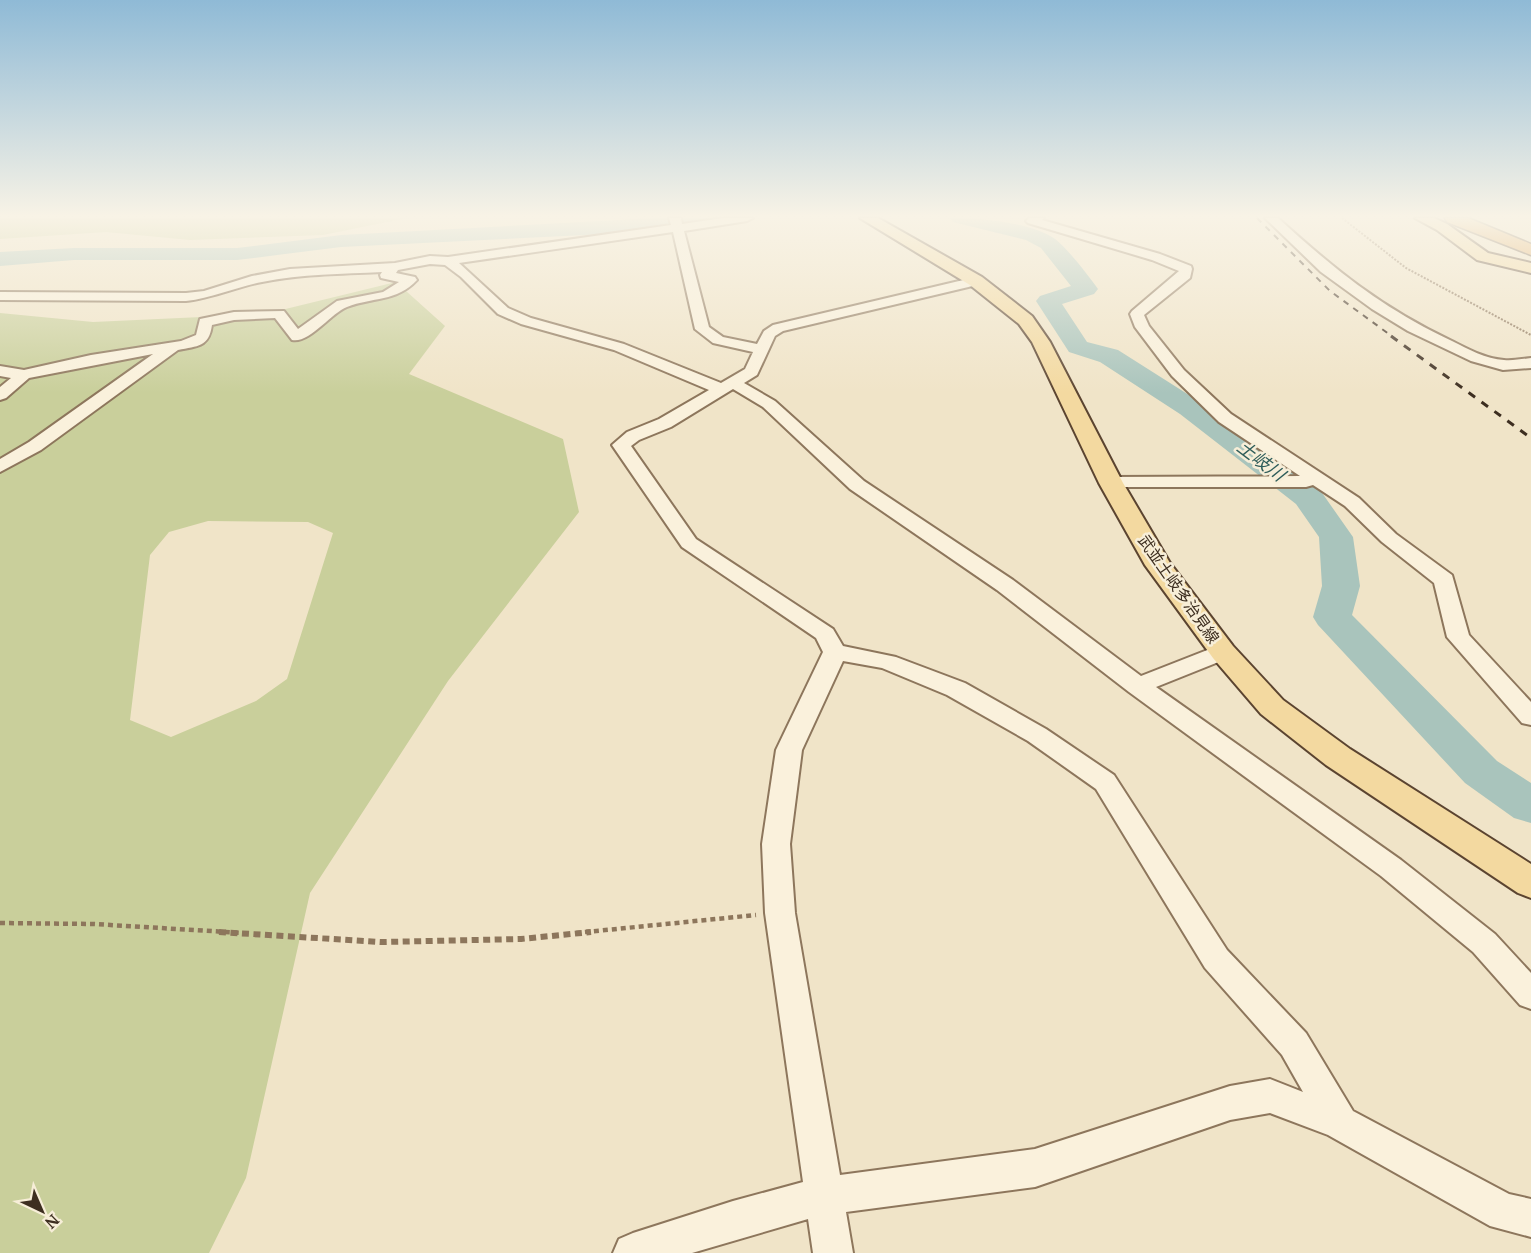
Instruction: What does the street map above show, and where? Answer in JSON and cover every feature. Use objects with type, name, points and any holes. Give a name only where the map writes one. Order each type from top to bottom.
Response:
[{"type":"main road","name":"武並土岐多治見線","points":[[968,276],[1026,320],[1041,342],[1120,483],[1158,565],[1223,652],[1272,707],[1319,742],[1531,883]]},
{"type":"street","points":[[0,296],[186,297],[205,295],[271,276]]},
{"type":"street","points":[[0,371],[24,375],[101,358],[180,345],[198,341],[203,336],[205,322],[267,313],[279,314],[297,337],[342,304],[387,295],[410,280],[393,276]]},
{"type":"street","points":[[468,276],[503,311],[526,321],[619,347],[727,386],[769,404],[857,485],[1005,585],[1138,686],[1391,868],[1484,943],[1531,994]]},
{"type":"street","points":[[689,276],[702,329],[718,340],[760,349]]},
{"type":"street","points":[[1183,276],[1137,314],[1142,327],[1178,373],[1225,418],[1311,479],[1352,502],[1389,538],[1444,580],[1458,637],[1531,717]]},
{"type":"street","points":[[1336,276],[1377,306],[1413,328],[1476,358],[1503,365],[1531,363]]},
{"type":"street","points":[[835,652],[825,634],[689,543],[621,445],[633,436],[665,423],[751,372],[769,334],[787,324],[976,281]]},
{"type":"street","points":[[0,467],[35,446],[141,368],[180,345]]},
{"type":"street","points":[[0,394],[24,375]]},
{"type":"street","points":[[1120,483],[1311,479]]},
{"type":"street","points":[[833,1253],[780,913],[776,844],[789,750],[835,652]]},
{"type":"street","points":[[835,652],[888,662],[956,689],[1036,735],[1105,782],[1216,959],[1294,1044],[1340,1123]]},
{"type":"street","points":[[1138,686],[1223,652]]},
{"type":"street","points":[[633,1253],[733,1220],[823,1196],[1035,1168],[1230,1103],[1270,1096],[1340,1123],[1504,1212],[1531,1218]]},
{"type":"path","points":[[1422,276],[1531,334]]},
{"type":"path","points":[[0,923],[94,924],[381,942],[521,939],[780,913]]},
{"type":"green space","points":[[396,282],[445,326],[409,374],[563,439],[579,512],[448,681],[310,893],[246,1178],[209,1253],[0,1253],[0,313],[93,322],[265,314]],"holes":[[[208,521],[308,522],[333,533],[287,679],[256,701],[171,737],[130,720],[150,555],[169,532]]]},
{"type":"waterway","name":"土岐川","points":[[1075,276],[1086,289],[1048,301],[1078,347],[1109,356],[1190,408],[1308,497],[1336,537],[1341,586],[1332,617],[1481,772],[1531,806]]},
{"type":"railway","points":[[1315,276],[1330,291],[1393,337]]},
{"type":"railway","points":[[1391,336],[1531,438]]}]
